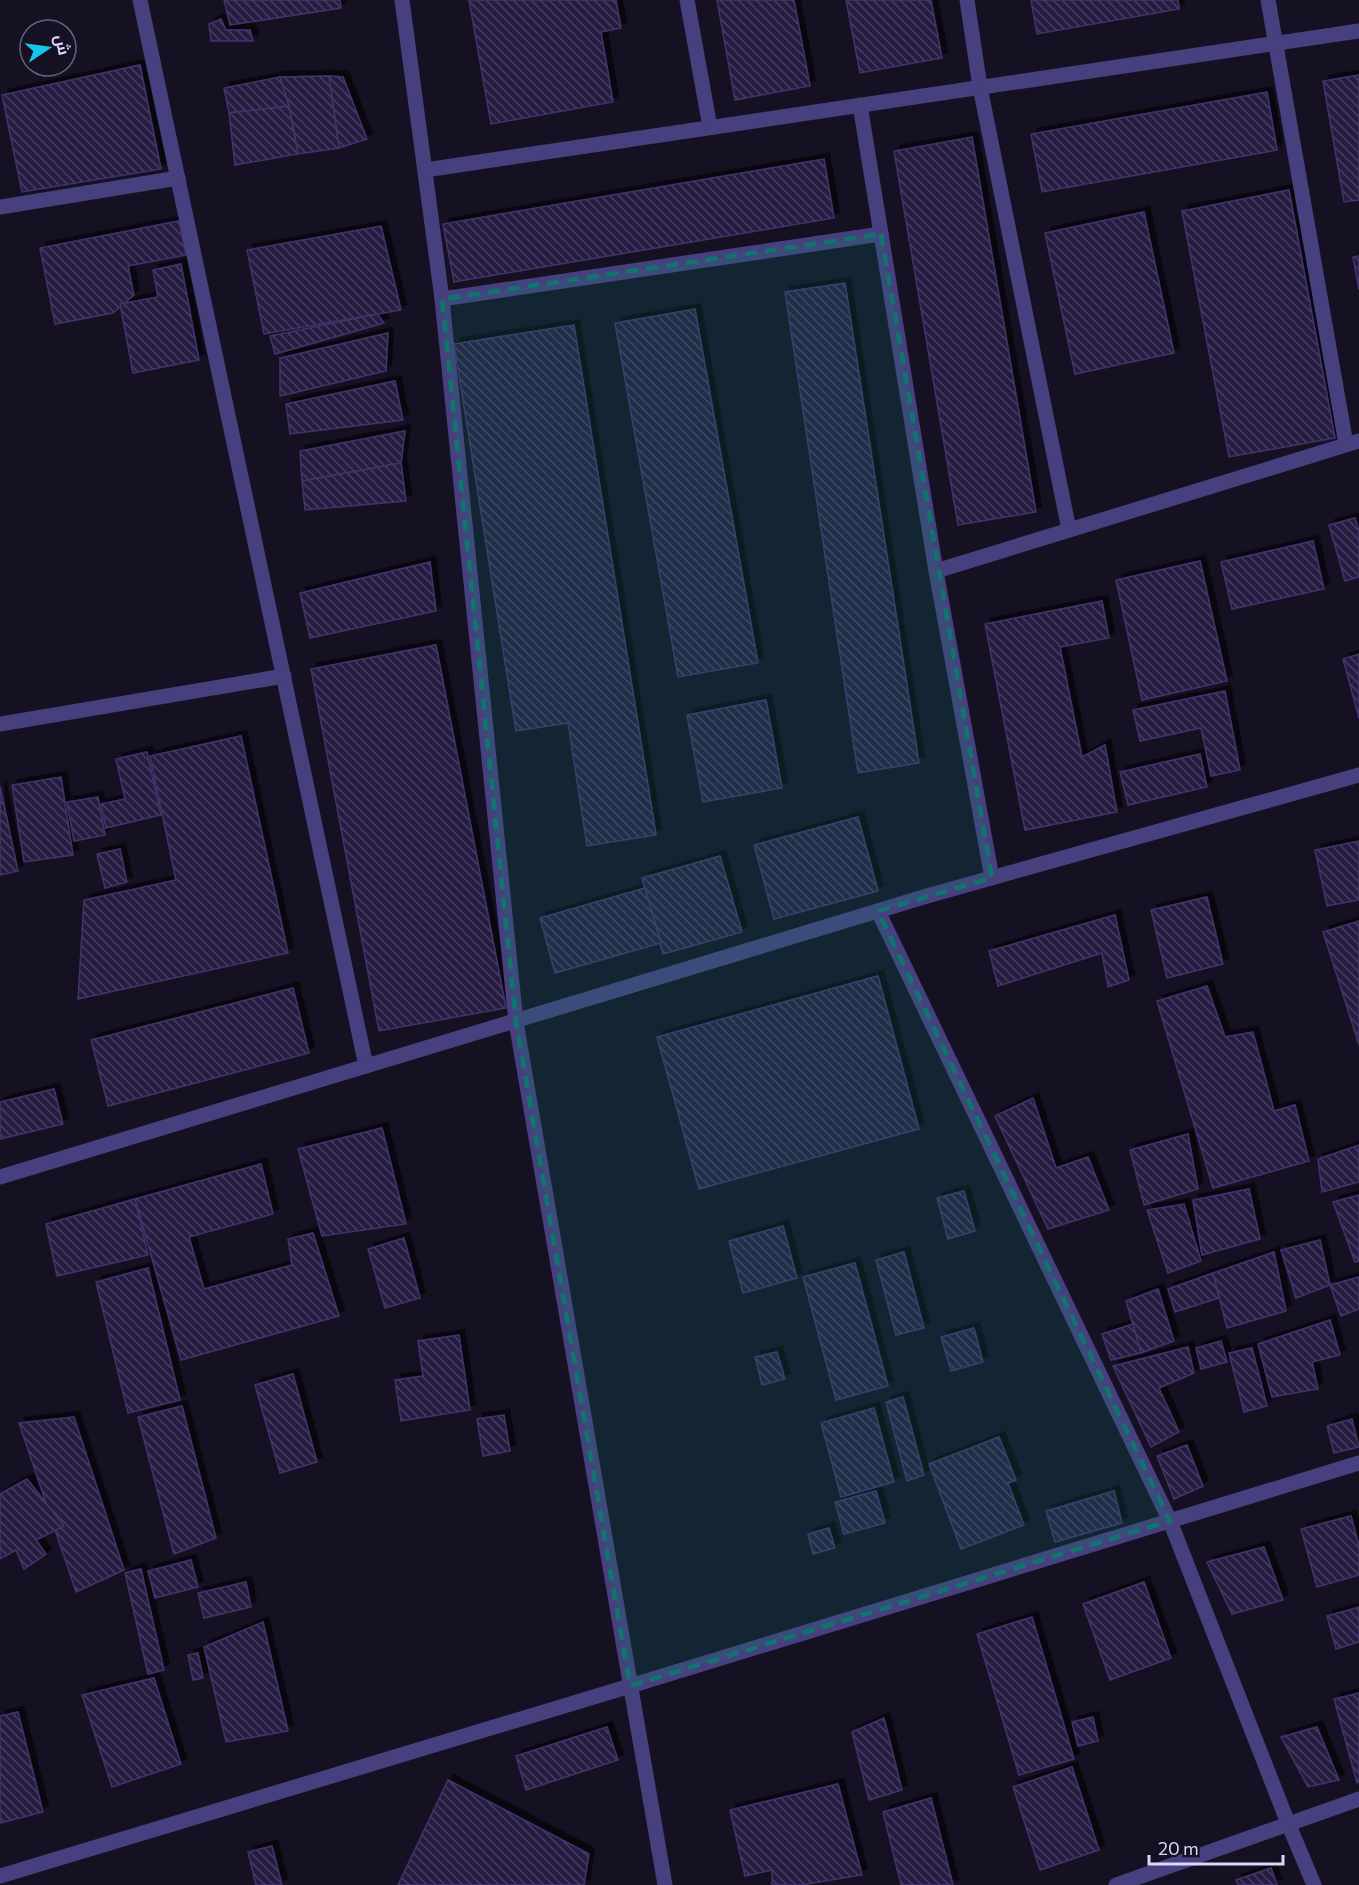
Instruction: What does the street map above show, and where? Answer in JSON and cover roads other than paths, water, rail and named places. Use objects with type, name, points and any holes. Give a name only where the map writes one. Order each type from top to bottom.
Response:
[{"type":"street","points":[[140,0],[366,1066]]},
{"type":"street","points":[[402,0],[442,299],[516,1022],[665,1885]]},
{"type":"street","points":[[687,0],[710,127]]},
{"type":"street","points":[[967,0],[980,87],[1069,530]]},
{"type":"street","points":[[936,572],[1353,443],[1268,0]]},
{"type":"street","points":[[425,170],[1359,31]]},
{"type":"street","points":[[860,105],[936,572],[992,878]]},
{"type":"street","points":[[0,207],[178,178]]},
{"type":"street","points":[[442,299],[881,234]]},
{"type":"street","points":[[0,724],[284,676]]},
{"type":"street","points":[[0,1177],[878,911],[1359,776]]},
{"type":"street","points":[[878,911],[1170,1521],[1314,1885]]},
{"type":"street","points":[[7,1878],[1359,1463]]},
{"type":"street","points":[[1116,1885],[1359,1799]]}]
